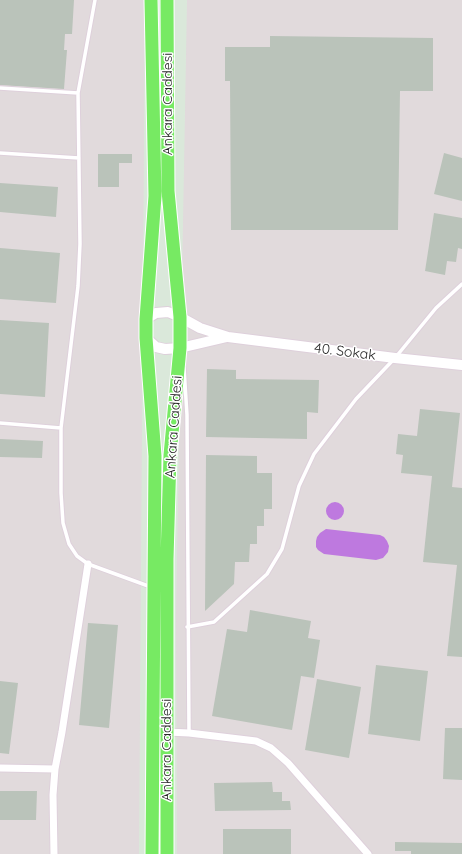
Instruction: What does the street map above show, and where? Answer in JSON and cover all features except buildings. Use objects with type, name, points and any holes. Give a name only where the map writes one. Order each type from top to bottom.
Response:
[{"type":"highway","name":"Ankara Caddesi","points":[[151,0],[155,196],[146,319],[146,338],[155,456],[152,854]]},
{"type":"highway","name":"Ankara Caddesi","points":[[167,0],[168,191],[180,317],[180,348],[170,455],[167,559],[167,854]]},
{"type":"street","points":[[146,319],[156,313],[168,312],[200,328],[228,337]]},
{"type":"street","points":[[146,338],[156,347],[165,349],[180,348],[228,337]]},
{"type":"street","name":"40. Sokak","points":[[228,337],[462,365]]},
{"type":"street","points":[[54,854],[53,795],[55,769],[88,564]]},
{"type":"street","points":[[167,732],[189,733],[256,741],[271,748],[288,763],[368,854]]},
{"type":"street","points":[[0,768],[43,770],[55,769]]},
{"type":"lane","points":[[96,0],[78,93],[80,244],[78,279],[61,428],[61,494],[63,523],[69,544],[77,556],[88,564],[153,588]]},
{"type":"lane","points":[[0,88],[78,93]]},
{"type":"lane","points":[[0,153],[79,158]]},
{"type":"lane","points":[[187,627],[214,622],[267,574],[282,549],[299,486],[314,454],[356,399],[395,358],[436,308],[462,284]]},
{"type":"lane","points":[[180,348],[184,373],[187,415],[187,627],[189,733]]},
{"type":"lane","points":[[0,423],[61,428]]},
{"type":"shaded area","points":[[0,0],[145,0],[139,854],[0,854]]},
{"type":"shaded area","points":[[187,0],[462,0],[462,854],[177,854],[176,615]]},
{"type":"shaded area","points":[[335,502],[341,505],[344,511],[341,517],[335,520],[329,517],[326,511],[329,505]]},
{"type":"shaded area","points":[[326,529],[380,535],[387,541],[389,546],[388,552],[383,558],[376,560],[324,554],[316,547],[316,541],[320,533]]}]
